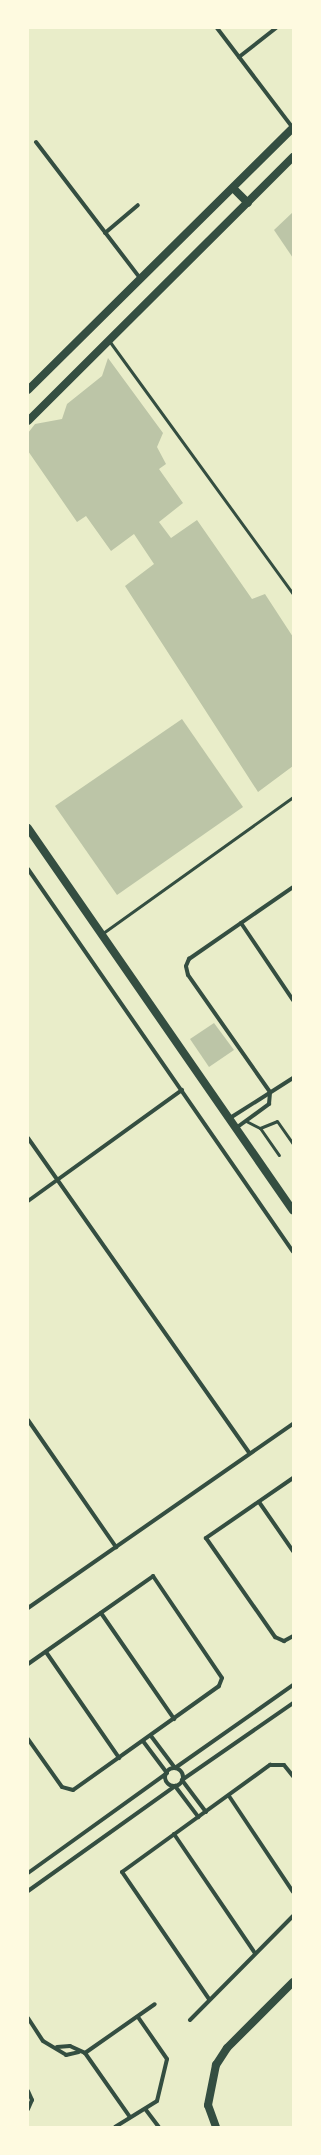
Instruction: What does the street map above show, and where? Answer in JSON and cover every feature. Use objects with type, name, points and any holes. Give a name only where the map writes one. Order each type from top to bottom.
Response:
[{"type":"main road","points":[[28,390],[293,128]]},
{"type":"main road","points":[[28,421],[110,342],[293,157]]},
{"type":"main road","points":[[233,188],[248,203]]},
{"type":"main road","points":[[28,828],[293,1210]]},
{"type":"main road","points":[[216,2127],[208,2105],[216,2065],[227,2048],[293,1982]]},
{"type":"street","points":[[217,28],[293,128]]},
{"type":"street","points":[[239,57],[276,28]]},
{"type":"street","points":[[36,142],[140,278]]},
{"type":"street","points":[[105,233],[138,205]]},
{"type":"street","points":[[28,869],[293,1251]]},
{"type":"street","points":[[236,1128],[269,1104],[270,1092],[188,975],[189,959],[293,887]]},
{"type":"street","points":[[241,923],[293,1000]]},
{"type":"street","points":[[230,1119],[293,1078]]},
{"type":"street","points":[[28,1201],[182,1090]]},
{"type":"street","points":[[28,1138],[249,1453]]},
{"type":"street","points":[[28,1420],[116,1547]]},
{"type":"street","points":[[28,1608],[249,1453],[293,1424]]},
{"type":"street","points":[[291,1637],[275,1637],[206,1538],[293,1478]]},
{"type":"street","points":[[259,1502],[293,1551]]},
{"type":"street","points":[[28,1664],[153,1576],[221,1674],[219,1686],[76,1789],[70,1791],[62,1787],[28,1739]]},
{"type":"street","points":[[102,1613],[174,1719]]},
{"type":"street","points":[[46,1652],[120,1758]]},
{"type":"street","points":[[28,1873],[293,1685]]},
{"type":"street","points":[[28,1891],[182,1780],[293,1703]]},
{"type":"street","points":[[151,1736],[175,1768],[182,1770],[182,1780],[206,1812]]},
{"type":"street","points":[[143,1741],[167,1773],[166,1783],[175,1786],[198,1818]]},
{"type":"street","points":[[210,1999],[122,1872],[273,1764],[281,1763],[293,1776]]},
{"type":"street","points":[[229,1796],[293,1892]]},
{"type":"street","points":[[174,1834],[255,1953]]},
{"type":"street","points":[[190,2020],[293,1916]]},
{"type":"street","points":[[58,2047],[70,2046],[79,2052],[85,2053],[156,2004]]},
{"type":"street","points":[[115,2127],[130,2116],[146,2110],[157,2101],[167,2059],[138,2017]]},
{"type":"street","points":[[28,2018],[43,2041],[58,2047],[69,2055],[79,2052]]},
{"type":"street","points":[[85,2053],[130,2116]]},
{"type":"street","points":[[28,2091],[32,2100],[28,2109]]},
{"type":"street","points":[[146,2110],[159,2127]]},
{"type":"lane","points":[[110,342],[293,594]]},
{"type":"lane","points":[[101,934],[293,797]]},
{"type":"lane","points":[[246,1121],[260,1128],[279,1155]]},
{"type":"lane","points":[[260,1128],[270,1121],[277,1121],[293,1144]]},
{"type":"building","points":[[293,212],[293,258],[274,230]]},
{"type":"building","points":[[108,358],[163,433],[157,447],[166,464],[159,469],[183,503],[159,522],[171,538],[197,520],[252,599],[265,594],[293,637],[293,766],[258,792],[125,586],[154,564],[134,534],[111,551],[86,516],[77,522],[28,451],[28,433],[35,424],[62,419],[67,404],[102,376]]},
{"type":"building","points":[[182,719],[243,807],[117,895],[55,806]]},
{"type":"building","points":[[214,1023],[234,1050],[209,1067],[190,1039]]}]
